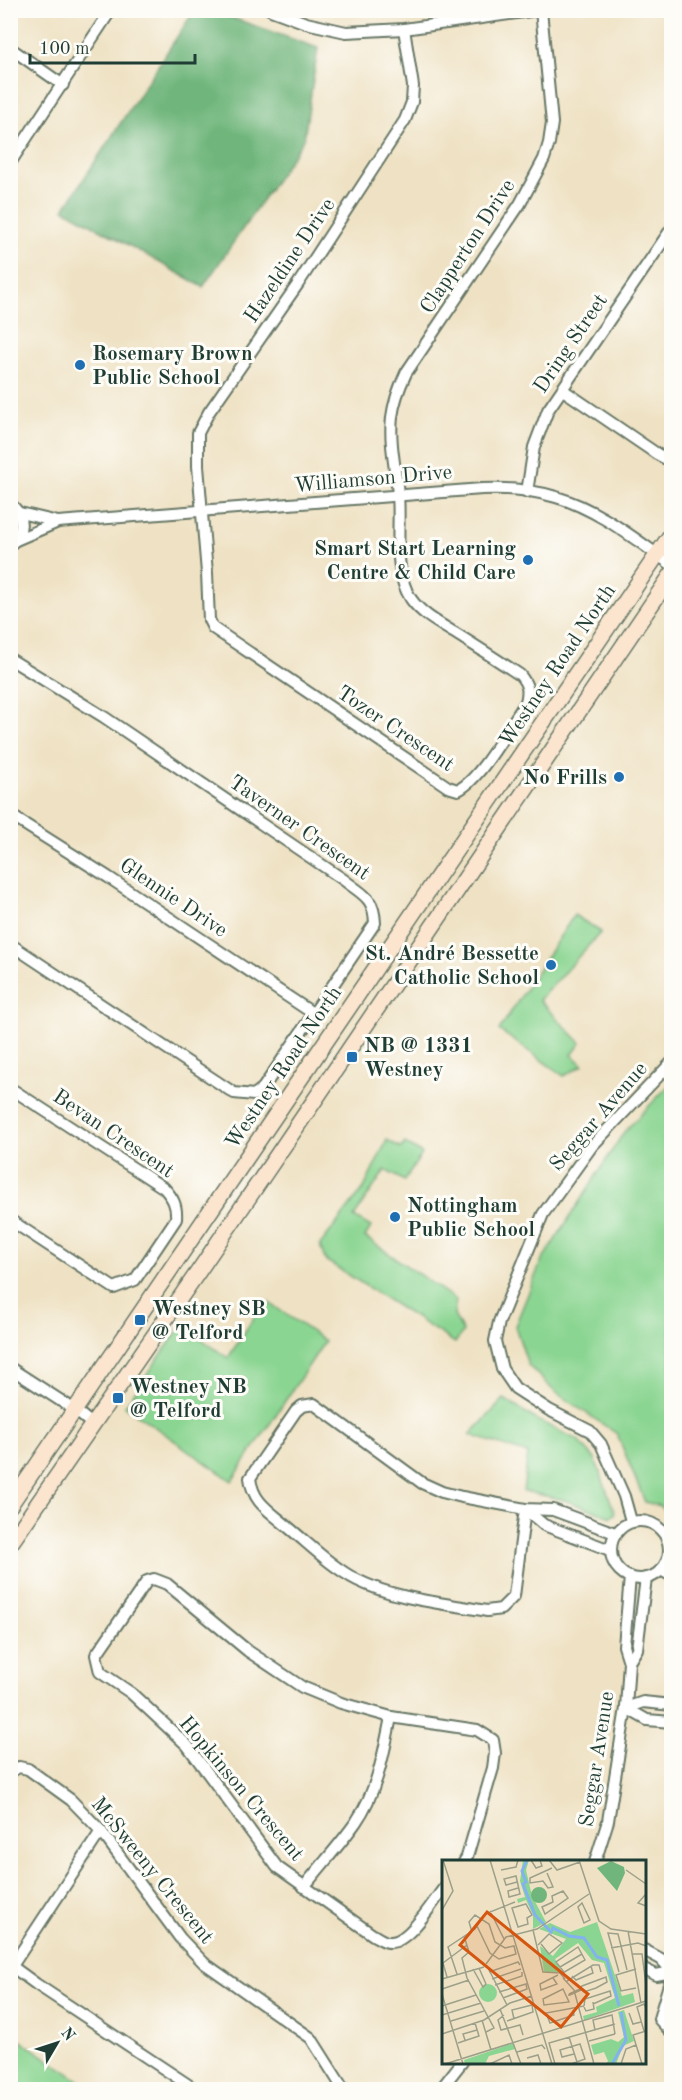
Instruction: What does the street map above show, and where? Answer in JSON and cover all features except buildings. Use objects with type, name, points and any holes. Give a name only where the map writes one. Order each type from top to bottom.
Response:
[{"type":"main road","name":"Westney Road North","points":[[10,1505],[672,533]]},
{"type":"main road","name":"Westney Road North","points":[[10,1544],[672,574]]},
{"type":"street","points":[[10,163],[111,10]]},
{"type":"street","points":[[271,10],[346,32],[404,29],[539,10]]},
{"type":"street","name":"Clapperton Drive","points":[[398,495],[391,436],[392,415],[397,394],[406,373],[520,204],[549,143],[552,123],[551,102],[539,10]]},
{"type":"street","name":"Hazeldine Drive","points":[[202,512],[198,433],[208,412],[297,284],[405,120],[412,102],[413,86],[404,29]]},
{"type":"street","points":[[10,48],[63,85]]},
{"type":"street","name":"Dring Street","points":[[527,492],[537,434],[548,410],[672,228]]},
{"type":"street","points":[[563,390],[672,462]]},
{"type":"street","name":"Williamson Drive","points":[[20,513],[58,522],[398,495],[504,489],[555,496],[575,504],[672,565]]},
{"type":"street","name":"Tozer Crescent","points":[[202,512],[209,620],[213,628],[448,787],[458,790],[468,785],[526,702],[529,691],[520,675],[432,618],[411,598],[404,584],[400,565],[398,495]]},
{"type":"street","points":[[10,504],[20,513],[22,529],[13,543]]},
{"type":"street","name":"Williamson Drive","points":[[13,543],[58,522]]},
{"type":"street","name":"Taverner Crescent","points":[[10,659],[104,717],[344,880],[368,899],[374,908],[375,923],[263,1088],[254,1095],[234,1094],[10,944]]},
{"type":"street","name":"Glennie Drive","points":[[10,815],[314,1014]]},
{"type":"street","name":"Seggar Avenue","points":[[632,1521],[601,1444],[590,1431],[549,1410],[515,1388],[501,1369],[495,1341],[499,1322],[543,1214],[592,1146],[672,1062]]},
{"type":"street","name":"Bevan Crescent","points":[[10,1088],[164,1188],[173,1198],[177,1208],[176,1219],[135,1280],[114,1288],[10,1220]]},
{"type":"street","points":[[10,1368],[75,1410],[93,1425]]},
{"type":"street","points":[[525,1509],[514,1596],[501,1609],[487,1611],[386,1592],[356,1579],[322,1556],[257,1501],[251,1488],[250,1478],[296,1411],[302,1406],[314,1404],[422,1483],[442,1492],[525,1509],[553,1510],[615,1533]]},
{"type":"street","points":[[525,1509],[544,1525],[610,1550]]},
{"type":"street","points":[[632,1521],[651,1522],[666,1535],[669,1545],[670,1555],[661,1570],[646,1578],[630,1577],[616,1567],[610,1550],[615,1533],[632,1521]]},
{"type":"street","points":[[661,1570],[672,1576]]},
{"type":"street","name":"Seggar Avenue","points":[[596,1860],[608,1821],[626,1708],[629,1662],[624,1646],[630,1577]]},
{"type":"street","name":"Seggar Avenue","points":[[629,1662],[637,1648],[646,1578]]},
{"type":"street","name":"Hopkinson Crescent","points":[[442,1891],[418,1922],[399,1941],[388,1943],[277,1867],[187,1745],[131,1693],[100,1672],[96,1655],[147,1581],[154,1579],[168,1584],[248,1651],[302,1687],[341,1703],[391,1717],[477,1730],[493,1740],[495,1753],[493,1768],[468,1860]]},
{"type":"street","points":[[626,1708],[643,1702],[672,1705]]},
{"type":"street","points":[[626,1708],[647,1720],[672,1722]]},
{"type":"street","points":[[304,1887],[357,1821],[369,1798],[378,1773],[391,1717]]},
{"type":"street","name":"McSweeny Crescent","points":[[10,1772],[19,1767],[28,1769],[71,1800],[101,1831],[180,1938],[204,1963],[311,2038],[332,2068],[338,2087]]},
{"type":"street","points":[[101,1831],[11,1966],[196,2090]]},
{"type":"street","points":[[646,1951],[661,1959],[672,1972]]},
{"type":"street","points":[[646,1970],[656,1975],[672,1972]]},
{"type":"street","points":[[672,1972],[659,2019],[672,2033]]},
{"type":"street","points":[[440,2090],[460,2064]]},
{"type":"green space","points":[[194,11],[213,11],[318,48],[304,139],[203,287],[64,209]]},
{"type":"green space","points":[[574,915],[601,932],[539,1000],[581,1043],[572,1055],[583,1065],[564,1076],[499,1030]]},
{"type":"green space","points":[[671,1083],[671,1516],[660,1506],[645,1502],[617,1434],[555,1392],[528,1365],[515,1326],[541,1262],[624,1132]]},
{"type":"green space","points":[[387,1140],[401,1148],[405,1143],[422,1154],[404,1181],[385,1170],[354,1217],[371,1227],[365,1237],[456,1300],[454,1315],[463,1332],[455,1343],[325,1260],[320,1245],[364,1188]]},
{"type":"green space","points":[[265,1300],[325,1341],[232,1481],[125,1406],[182,1325],[228,1358]]},
{"type":"green space","points":[[504,1399],[537,1420],[578,1440],[595,1459],[615,1513],[611,1517],[564,1500],[523,1491],[528,1454],[470,1435]]},
{"type":"green space","points":[[11,2034],[92,2089],[11,2089]]},
{"type":"place","name":"Rosemary Brown Public School","points":[[80,365]]},
{"type":"place","name":"Smart Start Learning Centre & Child Care","points":[[528,560]]},
{"type":"place","name":"No Frills","points":[[619,777]]},
{"type":"place","name":"St. André Bessette Catholic School","points":[[551,965]]},
{"type":"place","name":"NB @ 1331 Westney","points":[[352,1057]]},
{"type":"place","name":"Nottingham Public School","points":[[395,1217]]},
{"type":"place","name":"Westney SB @ Telford","points":[[140,1320]]},
{"type":"place","name":"Westney NB @ Telford","points":[[118,1398]]}]
